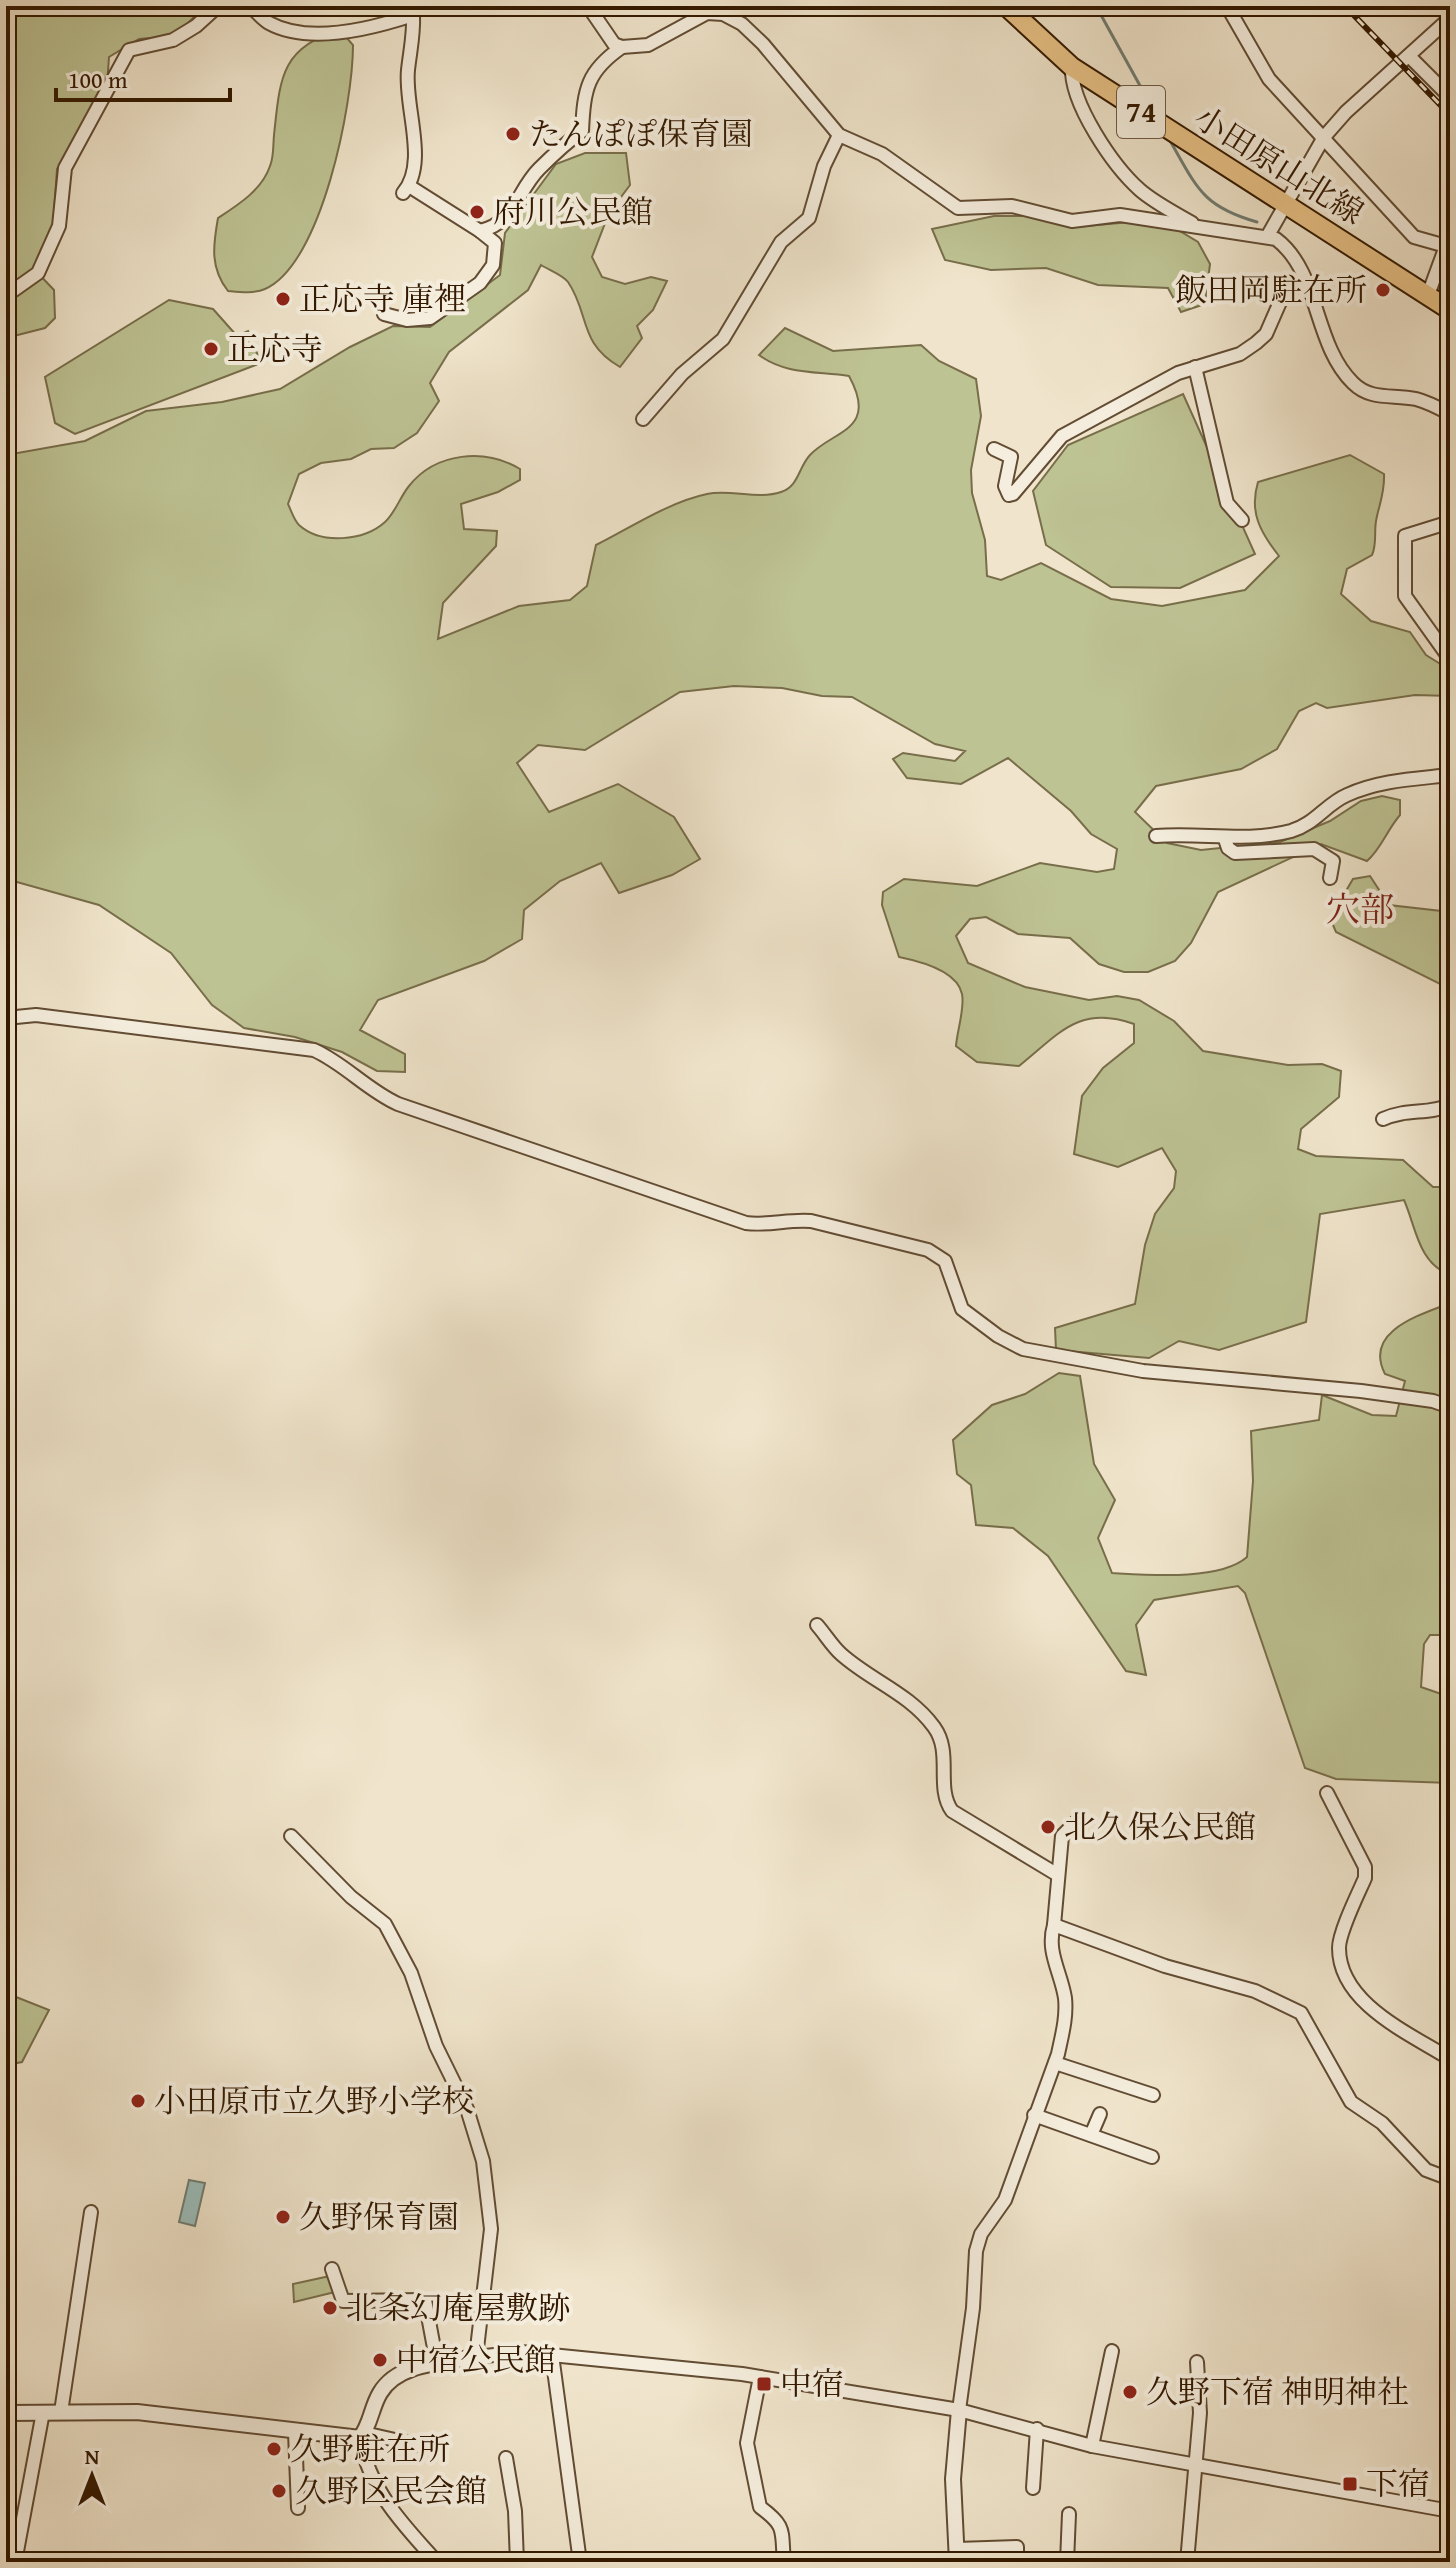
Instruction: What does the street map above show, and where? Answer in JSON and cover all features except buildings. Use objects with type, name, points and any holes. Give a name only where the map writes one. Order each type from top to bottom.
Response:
[{"type":"main road","name":"小田原山北線","points":[[1006,6],[1072,67],[1450,310]]},
{"type":"street","points":[[6,291],[14,290],[38,273],[59,226],[65,168],[129,50],[173,40],[218,6]]},
{"type":"street","points":[[250,6],[270,24],[308,32],[367,31],[415,10],[414,43],[407,72],[414,164],[406,189],[480,231],[495,243],[493,265],[480,283],[430,318],[407,320],[384,314]]},
{"type":"street","points":[[588,6],[614,44],[622,47],[648,45],[707,13],[723,14],[742,24],[763,44],[839,135],[882,154],[958,208],[1012,206],[1072,221],[1120,215],[1267,237],[1290,250],[1301,265],[1303,279],[1350,380],[1366,394],[1415,399],[1450,414]]},
{"type":"street","points":[[1227,6],[1269,79],[1414,237],[1446,246],[1428,295]]},
{"type":"street","points":[[1267,237],[1324,137],[1346,112],[1450,18]]},
{"type":"street","points":[[480,231],[492,229],[514,211],[538,170],[582,131],[584,98],[597,64],[622,47]]},
{"type":"street","points":[[1409,56],[1450,97]]},
{"type":"street","points":[[1072,67],[1071,79],[1085,111],[1116,165],[1141,191],[1195,225]]},
{"type":"street","points":[[643,419],[682,374],[723,339],[774,252],[809,218],[824,166],[839,135]]},
{"type":"street","points":[[994,449],[1011,457],[1005,486],[1009,495],[1013,494],[1062,436],[1195,367],[1240,354],[1256,343],[1266,334],[1280,302],[1303,279]]},
{"type":"street","points":[[1195,367],[1227,503],[1242,520]]},
{"type":"street","points":[[1450,522],[1405,536],[1405,596],[1450,659]]},
{"type":"street","points":[[1156,836],[1178,834],[1225,839],[1290,831],[1313,823],[1345,796],[1411,777],[1450,775]]},
{"type":"street","points":[[1225,839],[1228,848],[1235,853],[1314,849],[1333,861],[1330,878]]},
{"type":"street","points":[[6,1018],[36,1015],[314,1050],[340,1063],[382,1097],[398,1104],[746,1223],[771,1226],[794,1220],[811,1221],[928,1250],[945,1261],[962,1309],[972,1319],[1023,1349],[1047,1356],[1143,1371],[1361,1391],[1433,1401],[1450,1407]]},
{"type":"street","points":[[1383,1119],[1402,1110],[1437,1110],[1450,1105]]},
{"type":"street","points":[[817,1625],[842,1654],[905,1695],[935,1728],[946,1757],[945,1801],[952,1811],[1058,1875]]},
{"type":"street","points":[[1327,1793],[1365,1867],[1365,1878],[1338,1947],[1348,1978],[1369,2007],[1450,2059]]},
{"type":"street","points":[[1017,2562],[1017,2547],[957,2556],[953,2479],[973,2308],[976,2251],[981,2234],[1005,2200],[1064,2030],[1065,2001],[1050,1952],[1062,1836],[1076,1822]]},
{"type":"street","points":[[291,1836],[351,1897],[385,1924],[411,1973],[436,2046],[467,2109],[483,2161],[491,2229],[476,2357]]},
{"type":"street","points":[[1054,1925],[1165,1966],[1255,1991],[1301,2013],[1351,2102],[1382,2123],[1426,2170],[1450,2179]]},
{"type":"street","points":[[1055,2063],[1153,2095]]},
{"type":"street","points":[[1091,2135],[1100,2114]]},
{"type":"street","points":[[1034,2115],[1152,2157]]},
{"type":"street","points":[[61,2412],[91,2212]]},
{"type":"street","points":[[332,2269],[343,2301],[425,2300],[437,2364]]},
{"type":"street","points":[[1092,2446],[1112,2351]]},
{"type":"street","points":[[437,2562],[390,2508],[373,2483],[362,2436],[386,2384],[399,2373],[476,2357],[521,2352],[670,2364],[959,2410],[1092,2446],[1450,2511]]},
{"type":"street","points":[[552,2355],[580,2562]]},
{"type":"street","points":[[1187,2562],[1200,2413],[1197,2362]]},
{"type":"street","points":[[760,2377],[747,2443],[760,2507],[777,2518],[781,2529],[784,2562]]},
{"type":"street","points":[[15,2562],[43,2412]]},
{"type":"street","points":[[6,2413],[145,2413],[295,2432],[362,2436],[417,2445]]},
{"type":"street","points":[[1033,2488],[1037,2429]]},
{"type":"street","points":[[295,2432],[298,2508]]},
{"type":"street","points":[[506,2458],[515,2511],[517,2562]]},
{"type":"street","points":[[1067,2562],[1069,2514]]},
{"type":"green space","points":[[6,6],[205,6],[175,36],[139,39],[109,57],[107,85],[57,169],[53,228],[34,269],[54,290],[55,318],[45,328],[6,338]]},
{"type":"green space","points":[[340,30],[353,45],[352,71],[340,141],[318,216],[303,248],[285,274],[261,291],[228,291],[218,274],[214,256],[218,218],[248,196],[266,175],[272,159],[278,98],[294,56],[320,37]]},
{"type":"green space","points":[[585,153],[626,153],[630,185],[609,213],[592,257],[602,277],[625,284],[651,277],[667,281],[653,310],[637,326],[642,338],[620,367],[597,348],[568,282],[541,265],[528,290],[449,352],[430,383],[439,401],[417,433],[394,448],[371,449],[351,459],[321,463],[299,474],[288,504],[297,523],[319,536],[330,538],[366,533],[385,522],[409,486],[433,466],[462,457],[492,458],[520,469],[520,480],[498,492],[461,504],[464,529],[497,531],[496,546],[443,603],[438,639],[519,606],[570,600],[587,586],[596,545],[664,509],[693,498],[716,493],[754,495],[781,492],[795,481],[810,455],[856,419],[859,408],[857,394],[849,376],[791,369],[759,355],[785,328],[833,351],[921,345],[939,361],[976,379],[981,416],[971,470],[972,493],[985,540],[987,576],[1001,580],[1041,563],[1111,599],[1162,606],[1245,590],[1279,556],[1266,539],[1258,521],[1255,503],[1258,482],[1350,455],[1384,474],[1374,551],[1347,569],[1341,594],[1371,621],[1410,632],[1426,655],[1450,670],[1450,696],[1415,695],[1327,708],[1316,703],[1299,711],[1277,749],[1241,769],[1156,786],[1135,812],[1167,843],[1201,850],[1280,842],[1330,821],[1361,801],[1382,796],[1400,800],[1400,815],[1372,856],[1367,861],[1321,844],[1218,892],[1191,943],[1175,961],[1148,972],[1124,972],[1099,964],[1070,938],[1018,934],[986,917],[970,919],[956,936],[968,963],[1025,987],[1089,1000],[1117,996],[1139,1000],[1174,1021],[1203,1051],[1288,1065],[1322,1064],[1341,1071],[1339,1097],[1301,1129],[1298,1149],[1316,1156],[1403,1160],[1433,1187],[1450,1187],[1450,1275],[1431,1262],[1425,1253],[1404,1200],[1320,1214],[1306,1322],[1219,1350],[1179,1341],[1149,1358],[1056,1350],[1055,1328],[1135,1304],[1145,1245],[1155,1214],[1174,1188],[1176,1171],[1162,1148],[1118,1167],[1074,1154],[1082,1096],[1103,1068],[1134,1043],[1134,1024],[1115,1019],[1084,1020],[1058,1033],[1019,1066],[977,1062],[956,1046],[962,1006],[959,986],[936,968],[899,957],[882,905],[883,892],[904,879],[977,886],[1040,863],[1097,872],[1114,869],[1117,849],[1091,834],[1071,811],[1008,758],[961,784],[907,778],[893,759],[903,753],[955,761],[965,751],[935,744],[852,697],[822,696],[782,688],[734,686],[680,692],[585,750],[538,745],[517,763],[549,812],[618,784],[674,817],[700,859],[672,875],[619,893],[601,863],[560,881],[524,910],[522,939],[484,961],[378,1000],[360,1030],[405,1054],[405,1072],[377,1071],[342,1052],[295,1037],[244,1028],[212,1005],[171,953],[99,905],[6,879],[6,455],[85,441],[146,411],[222,402],[280,389],[350,347],[393,326],[430,327],[500,275],[505,233],[556,164]]},
{"type":"green space","points":[[994,216],[1034,216],[1075,227],[1142,221],[1178,230],[1198,242],[1210,264],[1205,304],[1181,312],[1168,288],[1098,285],[1046,268],[991,270],[945,260],[932,229]]},
{"type":"green space","points":[[169,300],[213,309],[237,336],[248,331],[261,363],[75,434],[55,423],[45,377]]},
{"type":"green space","points":[[1183,394],[1255,554],[1180,588],[1111,587],[1046,545],[1033,491],[1068,445]]},
{"type":"green space","points":[[1370,876],[1389,905],[1450,912],[1450,989],[1336,932],[1330,918],[1353,879]]},
{"type":"green space","points":[[1450,1303],[1450,1635],[1430,1635],[1424,1644],[1421,1687],[1450,1697],[1450,1783],[1336,1779],[1305,1768],[1245,1593],[1238,1586],[1154,1600],[1136,1625],[1146,1675],[1126,1671],[1048,1556],[1013,1528],[976,1525],[971,1485],[957,1474],[953,1440],[992,1405],[1025,1394],[1059,1373],[1080,1376],[1094,1464],[1115,1500],[1098,1538],[1112,1573],[1183,1575],[1235,1565],[1247,1557],[1253,1481],[1251,1431],[1319,1420],[1322,1395],[1372,1415],[1396,1416],[1405,1381],[1385,1374],[1380,1359],[1382,1346],[1388,1336],[1410,1319]]},
{"type":"green space","points":[[6,1993],[49,2010],[22,2062],[6,2065]]},
{"type":"green space","points":[[330,2276],[335,2292],[294,2302],[293,2284]]},
{"type":"water","points":[[189,2180],[205,2183],[195,2226],[179,2222]]},
{"type":"waterway","points":[[1096,6],[1154,111]]},
{"type":"waterway","points":[[1169,139],[1202,192],[1224,209],[1257,222]]},
{"type":"railway","points":[[1345,6],[1450,115]]},
{"type":"place","name":"たんぽぽ保育園","points":[[513,134]]},
{"type":"place","name":"府川公民館","points":[[477,212]]},
{"type":"place","name":"飯田岡駐在所","points":[[1383,290]]},
{"type":"place","name":"正応寺 庫裡","points":[[283,299]]},
{"type":"place","name":"正応寺","points":[[211,349]]},
{"type":"place","name":"北久保公民館","points":[[1048,1827]]},
{"type":"place","name":"小田原市立久野小学校","points":[[138,2101]]},
{"type":"place","name":"久野保育園","points":[[283,2217]]},
{"type":"place","name":"北条幻庵屋敷跡","points":[[330,2308]]},
{"type":"place","name":"中宿公民館","points":[[380,2360]]},
{"type":"place","name":"中宿","points":[[764,2384]]},
{"type":"place","name":"久野下宿 神明神社","points":[[1130,2392]]},
{"type":"place","name":"久野駐在所","points":[[274,2449]]},
{"type":"place","name":"下宿","points":[[1350,2484]]},
{"type":"place","name":"久野区民会館","points":[[279,2491]]},
{"type":"district","name":"穴部","points":[[1360,909]]}]
